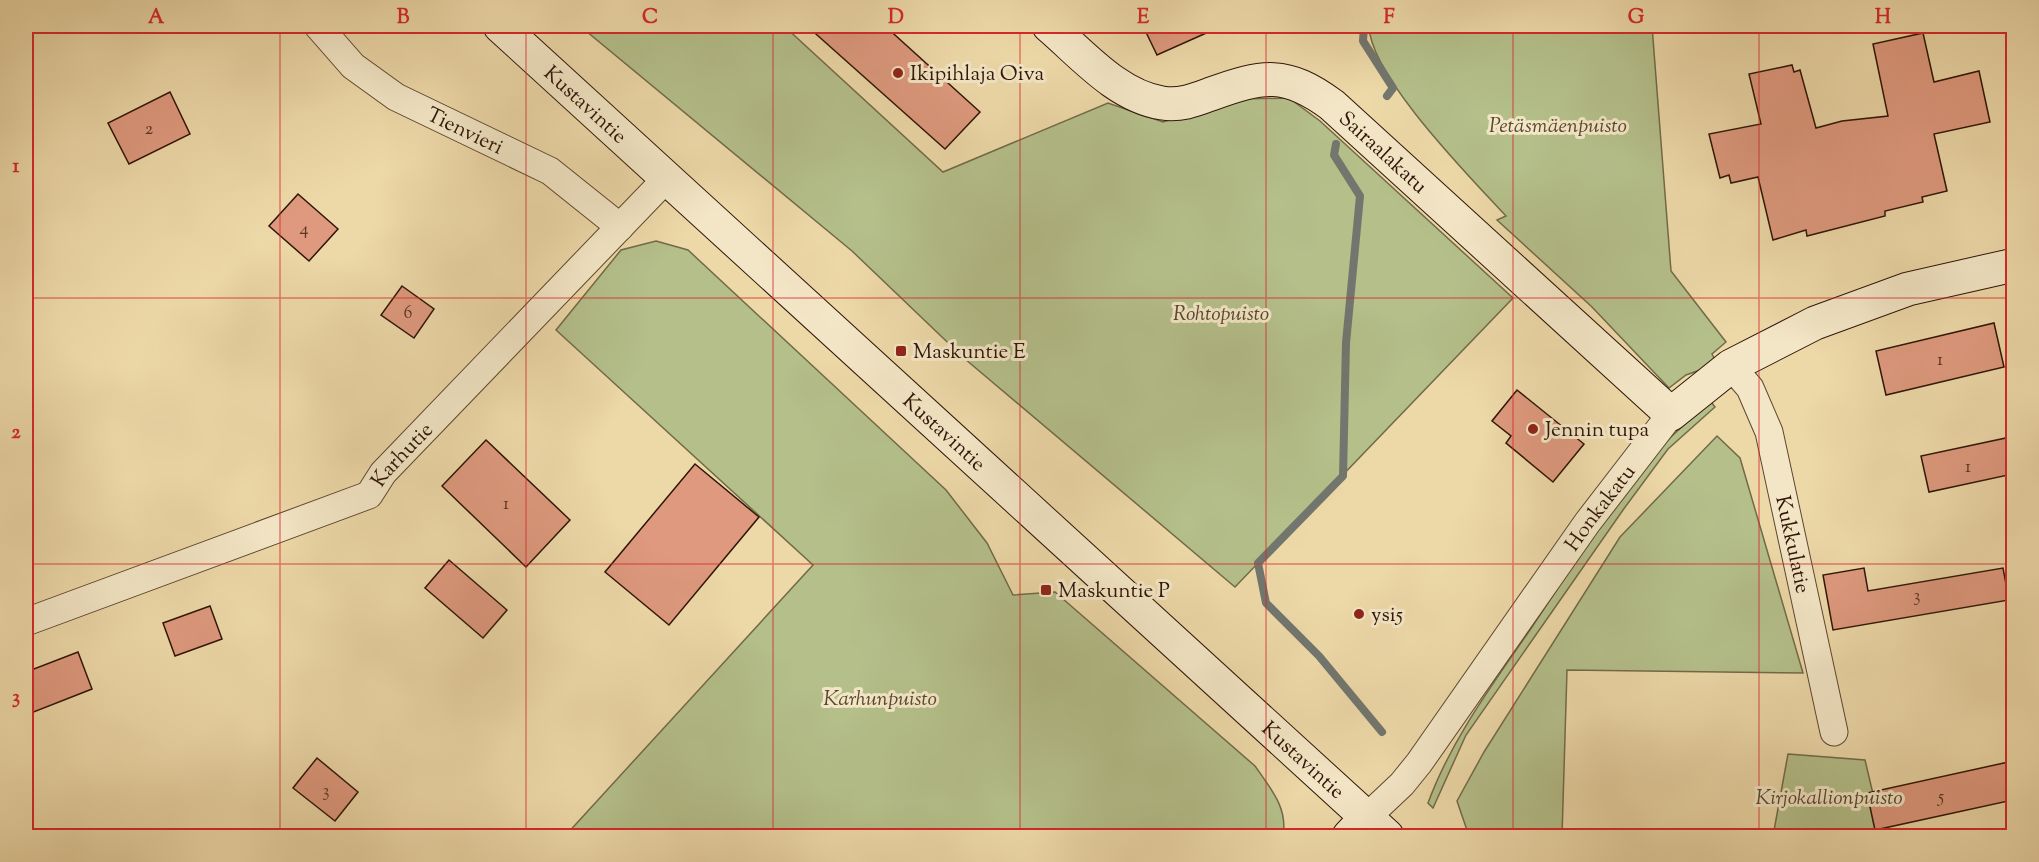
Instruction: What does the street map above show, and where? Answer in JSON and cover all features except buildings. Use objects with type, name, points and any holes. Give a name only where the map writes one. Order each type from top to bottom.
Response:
[{"type":"main road","name":"Kustavintie","points":[[500,26],[1368,830]]},
{"type":"main road","name":"Sairaalakatu","points":[[1049,26],[1119,84],[1140,96],[1162,103],[1186,103],[1247,81],[1267,79],[1289,81],[1309,88],[1332,105],[1671,414]]},
{"type":"main road","name":"Honkakatu","points":[[1671,414],[1731,366],[1815,323],[1908,289],[2013,265]]},
{"type":"street","name":"Tienvieri","points":[[318,26],[352,66],[396,97],[550,171],[620,227]]},
{"type":"street","name":"Karhutie","points":[[26,622],[369,495],[383,473],[666,179]]},
{"type":"street","name":"Kukkulatie","points":[[1731,366],[1749,388],[1769,432],[1834,732]]},
{"type":"street","name":"Honkakatu","points":[[1368,830],[1419,763],[1575,540],[1671,414]]},
{"type":"green space","name":"Rohtopuisto","points":[[580,26],[784,26],[943,172],[1108,103],[1163,122],[1240,99],[1289,98],[1320,121],[1513,298],[1235,587],[965,359],[852,251]]},
{"type":"green space","name":"Petäsmäenpuisto","points":[[1369,26],[1652,26],[1671,271],[1726,342],[1712,354],[1717,364],[1686,375],[1669,388],[1592,307],[1497,220],[1506,216],[1447,152],[1403,98],[1374,47]]},
{"type":"green space","name":"Karhunpuisto","points":[[656,241],[688,250],[946,490],[987,543],[1013,595],[1055,592],[1255,766],[1281,808],[1283,836],[565,836],[813,565],[556,330],[621,250]]},
{"type":"green space","points":[[1711,402],[1715,407],[1668,449],[1623,510],[1466,735],[1433,808],[1428,803],[1461,734],[1596,531],[1647,463],[1677,431]]},
{"type":"green space","points":[[1717,436],[1740,458],[1803,673],[1567,670],[1562,836],[1469,836],[1457,801],[1484,752],[1620,537]]},
{"type":"green space","name":"Kirjokallionpuisto","points":[[1788,754],[1865,760],[1883,836],[1773,836]]},
{"type":"waterway","points":[[1364,26],[1363,41],[1393,88],[1387,96]]},
{"type":"waterway","points":[[1336,144],[1334,155],[1360,196],[1346,343],[1343,476],[1258,563],[1266,603],[1319,656],[1382,732]]},
{"type":"place","name":"Ikipihlaja Oiva","points":[[898,73]]},
{"type":"place","name":"Maskuntie E","points":[[901,351]]},
{"type":"place","name":"Jennin tupa","points":[[1533,429]]},
{"type":"place","name":"Maskuntie P","points":[[1046,590]]},
{"type":"place","name":"ysi5","points":[[1359,614]]}]
